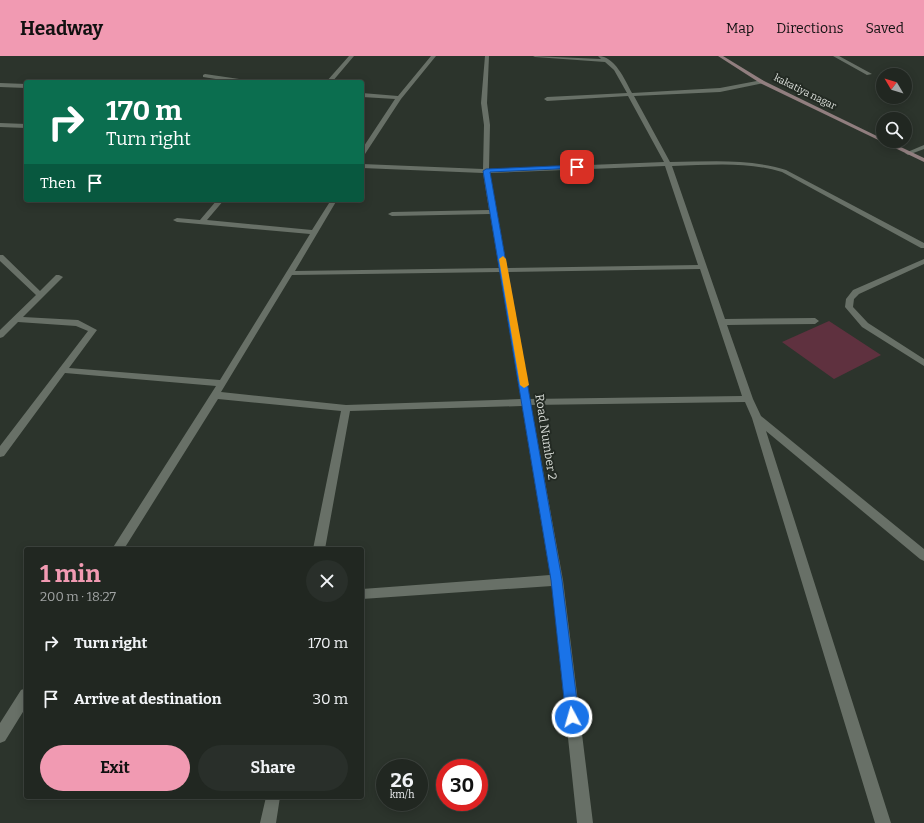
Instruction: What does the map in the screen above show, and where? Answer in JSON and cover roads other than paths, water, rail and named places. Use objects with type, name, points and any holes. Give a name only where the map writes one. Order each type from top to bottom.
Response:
[{"type":"street","points":[[331,80],[352,56]]},
{"type":"street","points":[[364,151],[399,98],[434,56]]},
{"type":"street","name":"Road Number 2","points":[[487,56],[484,102],[487,125],[486,171],[505,271],[557,580],[584,823]]},
{"type":"street","points":[[535,56],[602,58],[616,69],[668,164],[748,399],[757,418],[883,823]]},
{"type":"street","name":"kakatiya nagar","points":[[720,56],[762,82],[876,138]]},
{"type":"street","points":[[835,56],[869,74]]},
{"type":"street","points":[[205,76],[232,80]]},
{"type":"street","points":[[547,99],[720,90],[762,82]]},
{"type":"street","points":[[0,85],[24,86]]},
{"type":"street","points":[[364,95],[399,98]]},
{"type":"street","points":[[0,125],[24,126]]},
{"type":"street","points":[[908,153],[924,147]]},
{"type":"street","name":"kakatiya nagar","points":[[898,148],[924,160]]},
{"type":"street","points":[[364,166],[486,171],[668,164],[747,163],[768,166],[784,171],[924,246]]},
{"type":"street","points":[[202,222],[218,202]]},
{"type":"street","points":[[119,547],[215,396],[221,383],[333,202]]},
{"type":"street","points":[[392,214],[494,212]]},
{"type":"street","points":[[177,220],[314,232]]},
{"type":"street","points":[[0,257],[40,295]]},
{"type":"street","points":[[924,261],[856,292],[850,299],[849,307],[865,325],[924,363]]},
{"type":"street","points":[[289,273],[704,267]]},
{"type":"street","points":[[0,336],[59,277]]},
{"type":"street","points":[[0,453],[93,330],[78,323],[15,320]]},
{"type":"street","points":[[722,322],[815,321]]},
{"type":"street","points":[[62,370],[221,383]]},
{"type":"street","points":[[215,396],[346,408],[527,402],[748,399]]},
{"type":"street","points":[[319,547],[346,408]]},
{"type":"street","points":[[757,418],[924,556]]},
{"type":"street","points":[[364,594],[557,580]]},
{"type":"street","points":[[0,736],[24,698]]},
{"type":"street","points":[[268,823],[273,799]]}]
